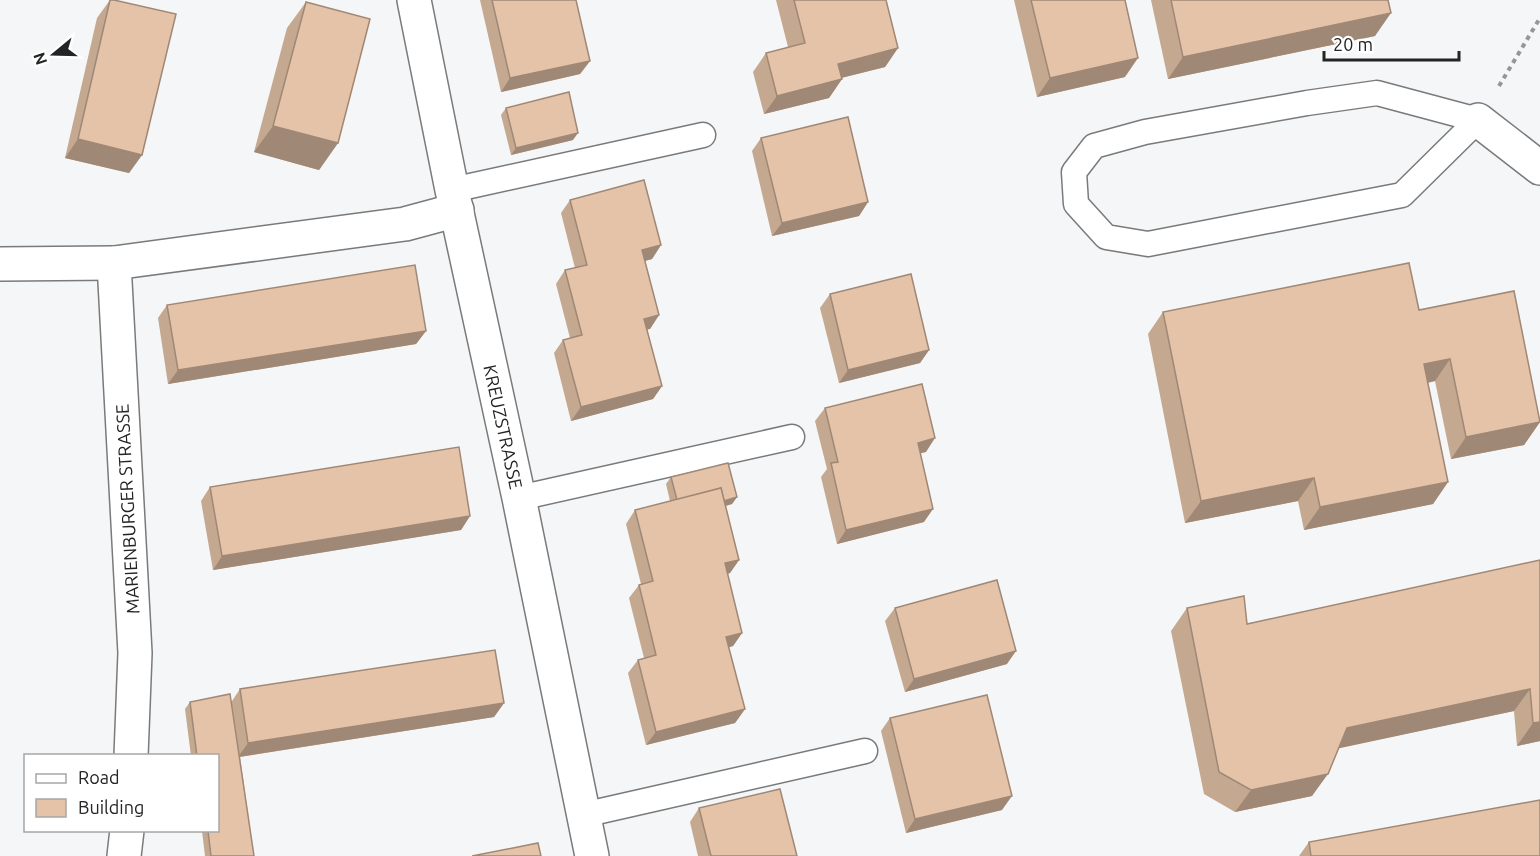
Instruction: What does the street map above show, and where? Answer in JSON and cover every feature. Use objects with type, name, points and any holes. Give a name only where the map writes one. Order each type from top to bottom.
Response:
[{"type":"street","name":"KREUZSTRASSE","points":[[414,0],[592,856]]},
{"type":"street","points":[[1478,120],[1540,168]]},
{"type":"street","points":[[0,264],[114,263],[405,224],[455,200]]},
{"type":"street","name":"MARIENBURGER STRASSE","points":[[114,263],[135,653],[131,754]]},
{"type":"street","points":[[124,856],[127,832]]},
{"type":"lane","points":[[1377,93],[1478,120],[1402,195],[1148,244],[1106,237],[1077,204],[1074,172],[1094,146],[1145,132],[1377,93]]},
{"type":"lane","points":[[455,200],[703,135]]},
{"type":"lane","points":[[519,498],[792,438]]},
{"type":"lane","points":[[583,815],[865,751]]},
{"type":"path","points":[[1478,120],[1540,18]]},
{"type":"building","points":[[110,0],[176,14],[142,155],[78,139]]},
{"type":"building","points":[[492,0],[576,0],[590,61],[510,78]]},
{"type":"building","points":[[794,0],[886,0],[898,48],[838,64],[842,79],[777,96],[766,53],[805,43]]},
{"type":"building","points":[[1031,0],[1125,0],[1138,58],[1050,78]]},
{"type":"building","points":[[1171,0],[1388,0],[1391,13],[1183,57]]},
{"type":"building","points":[[306,2],[370,19],[338,143],[273,126]]},
{"type":"building","points":[[569,92],[578,133],[516,148],[506,108]]},
{"type":"building","points":[[848,117],[868,202],[782,223],[761,138]]},
{"type":"building","points":[[644,180],[661,245],[642,250],[659,315],[644,319],[662,386],[581,407],[563,340],[582,335],[565,270],[587,265],[570,200]]},
{"type":"building","points":[[1409,263],[1419,310],[1514,291],[1540,422],[1466,437],[1450,359],[1424,364],[1448,482],[1320,507],[1314,478],[1201,501],[1163,312]]},
{"type":"building","points":[[415,265],[426,331],[178,370],[167,305]]},
{"type":"building","points":[[911,274],[929,350],[848,370],[830,294]]},
{"type":"building","points":[[922,384],[935,438],[918,443],[933,509],[846,530],[831,463],[838,462],[825,408]]},
{"type":"building","points":[[459,447],[470,516],[222,556],[210,487]]},
{"type":"building","points":[[728,463],[737,497],[724,501],[721,488],[677,500],[671,477]]},
{"type":"building","points":[[721,488],[739,560],[725,563],[742,633],[726,637],[745,709],[656,732],[638,660],[656,655],[639,585],[653,581],[635,510]]},
{"type":"building","points":[[1540,560],[1540,722],[1533,723],[1530,689],[1347,728],[1328,774],[1251,790],[1219,772],[1187,608],[1244,596],[1247,624]]},
{"type":"building","points":[[997,580],[1016,651],[914,679],[895,608]]},
{"type":"building","points":[[495,650],[504,703],[248,743],[240,689]]},
{"type":"building","points":[[230,694],[254,856],[211,856],[208,832],[219,832],[219,754],[197,754],[190,702]]},
{"type":"building","points":[[987,695],[1012,796],[915,819],[890,718]]},
{"type":"building","points":[[780,789],[797,856],[711,856],[699,808]]},
{"type":"building","points":[[1540,800],[1540,856],[1311,856],[1309,842]]},
{"type":"building","points":[[538,843],[541,856],[472,856]]}]
